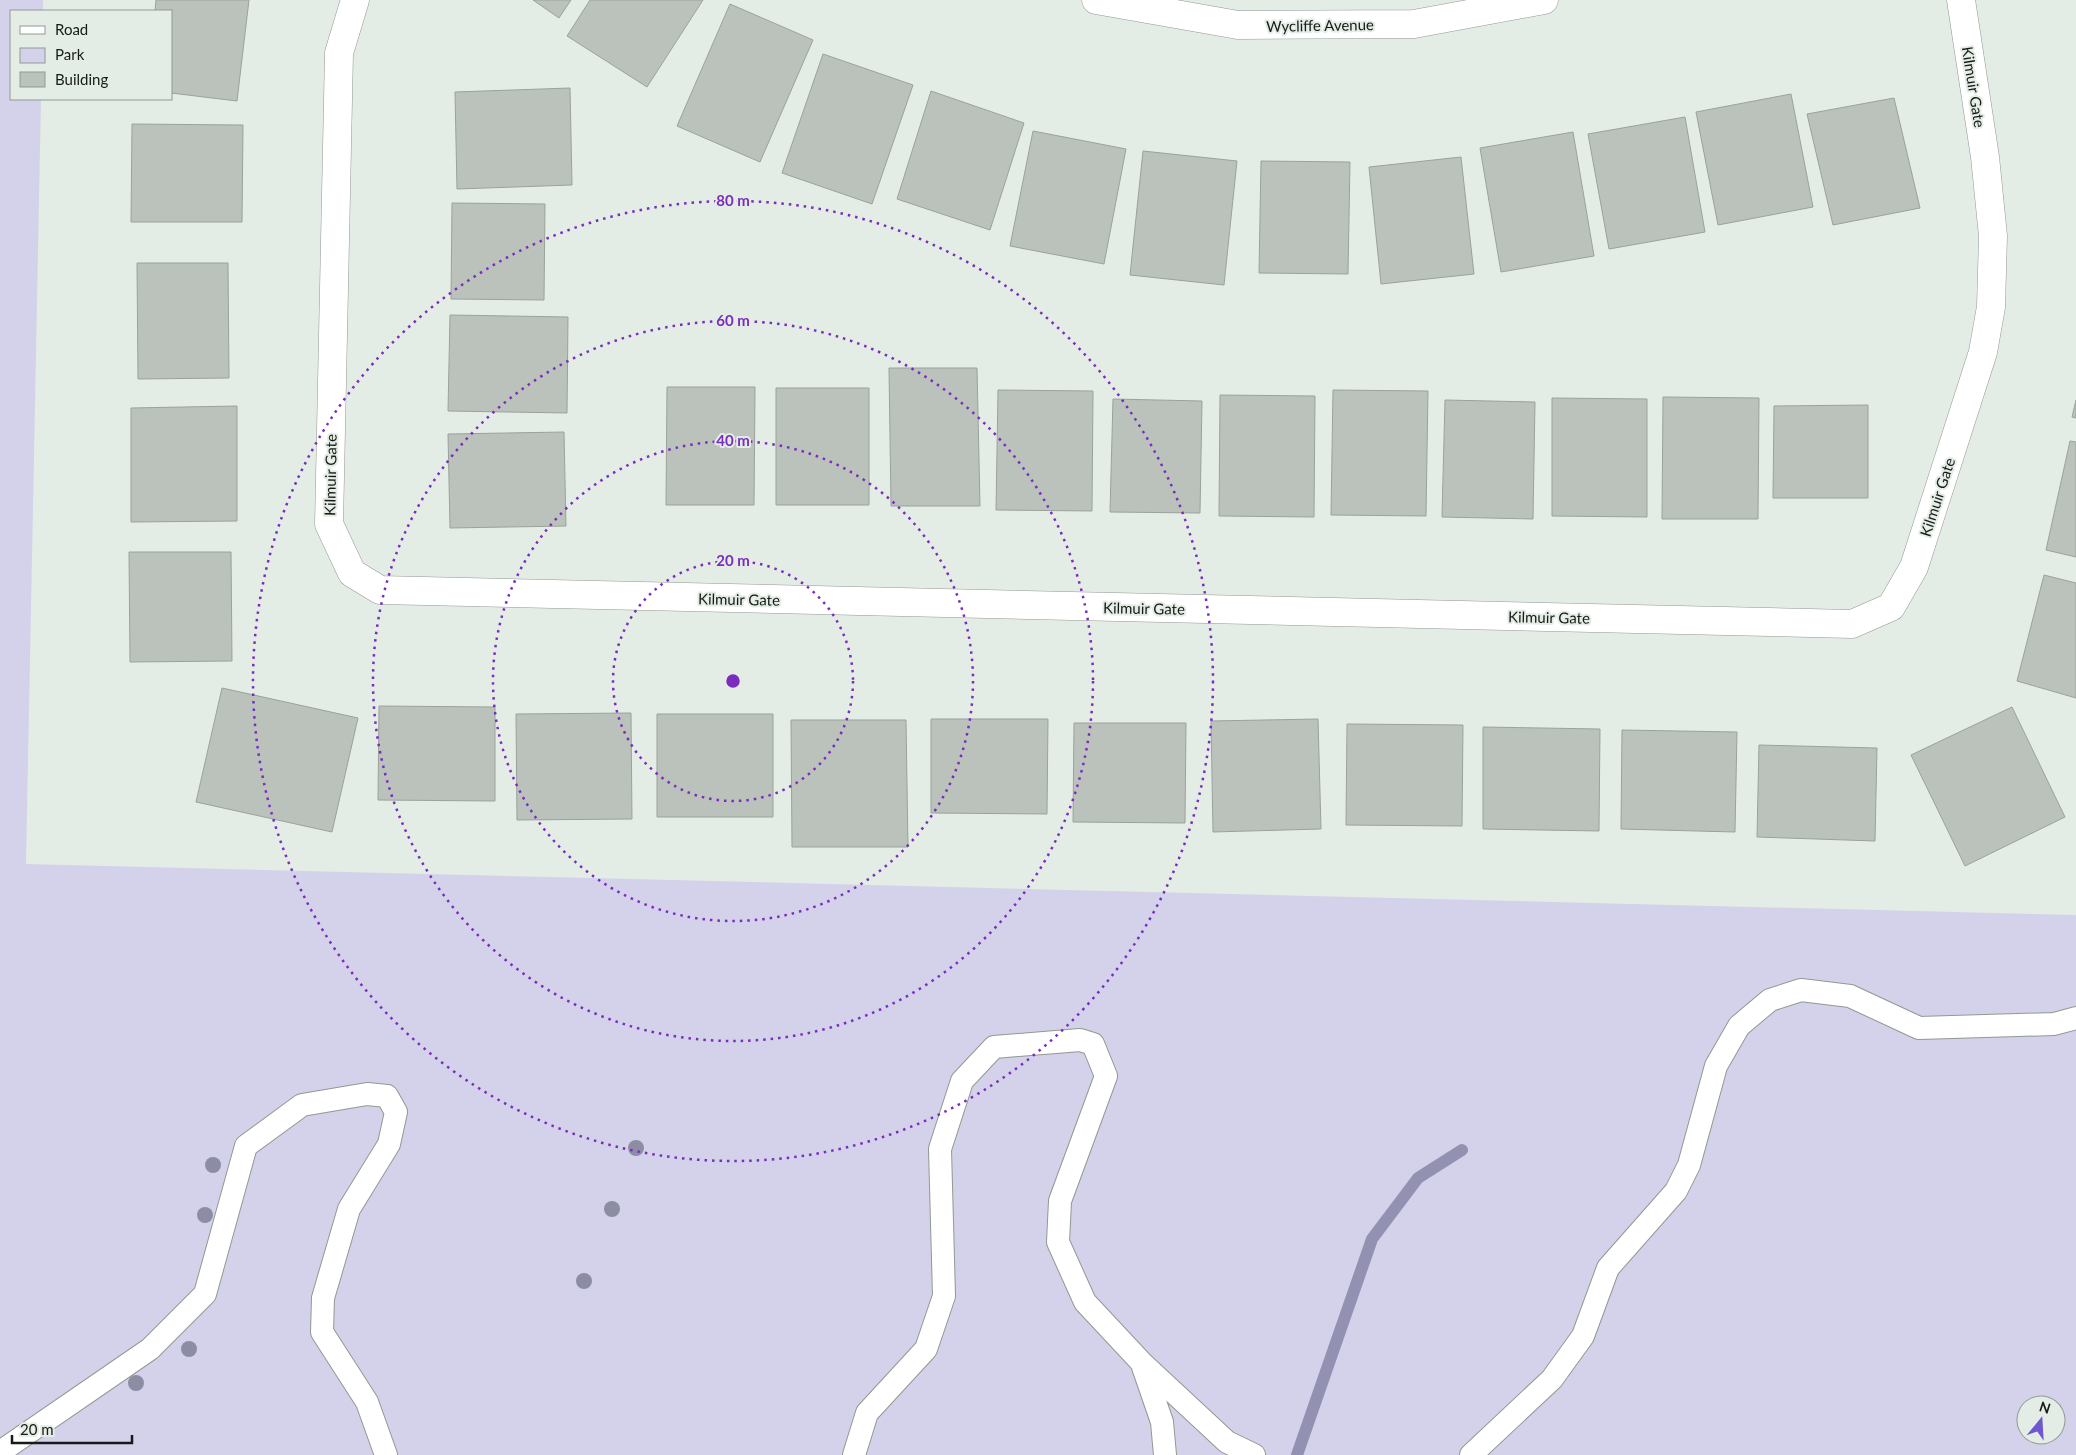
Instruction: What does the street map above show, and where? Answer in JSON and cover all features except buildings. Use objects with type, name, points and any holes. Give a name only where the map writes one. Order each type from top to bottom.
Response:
[{"type":"street","name":"Kilmuir Gate","points":[[355,0],[339,53],[329,524],[352,574],[380,590],[1852,624],[1891,607],[1914,567],[1983,352],[1991,307],[1993,236],[1988,186],[1960,0]]},
{"type":"street","name":"Wycliffe Avenue","points":[[1096,0],[1238,26],[1414,24],[1544,0]]},
{"type":"lane","points":[[1471,1455],[1552,1379],[1583,1336],[1608,1268],[1676,1191],[1688,1165],[1716,1066],[1739,1026],[1770,1000],[1801,990],[1850,996],[1919,1028],[2054,1024],[2076,1018]]},
{"type":"lane","points":[[854,1455],[867,1413],[926,1349],[944,1296],[940,1149],[962,1080],[994,1047],[1080,1040],[1093,1044],[1106,1076],[1060,1201],[1058,1242],[1085,1302],[1142,1363],[1227,1442],[1254,1455]]},
{"type":"lane","points":[[0,1452],[150,1349],[205,1294],[246,1146],[302,1105],[366,1094],[387,1096],[396,1112],[389,1144],[349,1210],[323,1298],[322,1332],[368,1402],[386,1455]]},
{"type":"lane","points":[[1142,1363],[1162,1422],[1165,1455]]},
{"type":"green space","points":[[0,0],[43,0],[43,10],[10,10],[10,100],[41,100],[26,864],[2076,915],[2076,1455],[0,1455]]},
{"type":"waterway","points":[[1297,1455],[1372,1239],[1418,1178],[1462,1150]]}]
